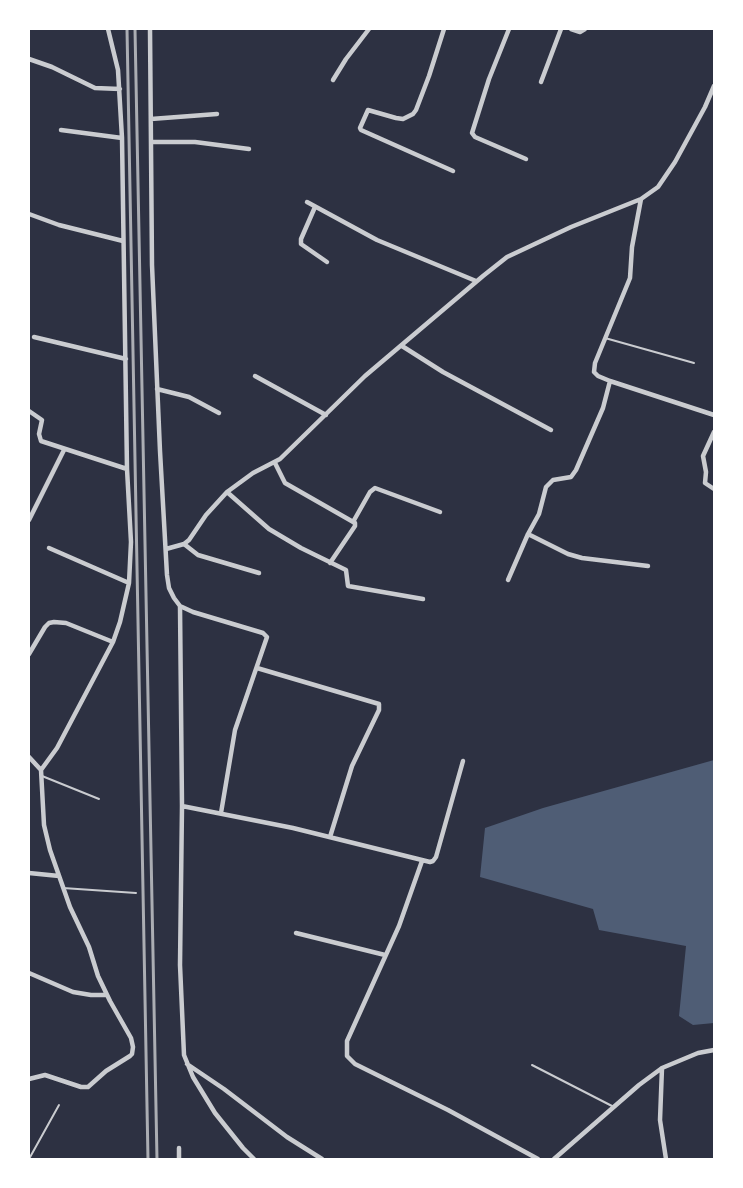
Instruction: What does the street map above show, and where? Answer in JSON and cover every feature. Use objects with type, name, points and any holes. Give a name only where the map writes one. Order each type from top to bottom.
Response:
[{"type":"street","points":[[29,1079],[45,1075],[81,1088],[88,1087],[106,1071],[132,1054],[133,1047],[131,1038],[107,995],[89,947],[63,888],[44,825],[42,776],[42,770],[58,748],[113,642],[120,622],[129,583],[130,542],[127,469],[122,138],[120,89],[108,29]]},
{"type":"street","points":[[150,29],[152,265],[169,588],[180,606],[193,612],[266,634],[267,640],[236,730],[221,813]]},
{"type":"street","points":[[333,80],[369,29]]},
{"type":"street","points":[[444,29],[429,76],[413,114],[403,119],[368,110],[360,128],[453,171]]},
{"type":"street","points":[[509,29],[489,79],[472,133],[475,137],[526,159]]},
{"type":"street","points":[[541,82],[561,29]]},
{"type":"street","points":[[571,29],[580,32],[585,29]]},
{"type":"street","points":[[29,59],[52,67],[95,88],[120,89]]},
{"type":"street","points":[[166,549],[184,544],[189,540],[206,515],[228,492],[253,473],[275,463],[287,454],[364,376],[507,257],[615,208],[641,199],[658,187],[666,177],[705,107],[714,86]]},
{"type":"street","points":[[151,119],[216,114]]},
{"type":"street","points":[[61,130],[122,138]]},
{"type":"street","points":[[151,142],[195,142],[249,149]]},
{"type":"street","points":[[641,199],[632,247],[630,278],[593,369],[598,376],[610,381],[714,415]]},
{"type":"street","points":[[307,202],[378,240],[476,281]]},
{"type":"street","points":[[315,207],[301,242],[302,246],[328,262]]},
{"type":"street","points":[[29,214],[59,225],[123,241]]},
{"type":"street","points":[[34,337],[126,359]]},
{"type":"street","points":[[402,346],[450,375],[551,430]]},
{"type":"street","points":[[255,376],[326,414]]},
{"type":"street","points":[[508,580],[539,514],[546,487],[554,480],[571,477],[576,470],[605,402],[610,381]]},
{"type":"street","points":[[158,389],[189,397],[219,413]]},
{"type":"street","points":[[29,411],[42,420],[39,434],[41,441],[127,469]]},
{"type":"street","points":[[714,432],[702,456],[706,470],[705,483],[714,489]]},
{"type":"street","points":[[29,520],[64,450]]},
{"type":"street","points":[[275,463],[285,483],[353,522]]},
{"type":"street","points":[[330,563],[355,526],[353,522],[370,492],[375,488],[440,512]]},
{"type":"street","points":[[228,492],[268,529],[347,571],[348,586],[423,599]]},
{"type":"street","points":[[528,534],[568,554],[582,558],[648,566]]},
{"type":"street","points":[[184,544],[198,555],[258,573]]},
{"type":"street","points":[[48,548],[129,583]]},
{"type":"street","points":[[180,606],[182,806],[180,966],[182,1044],[186,1063],[215,1113],[254,1159]]},
{"type":"street","points":[[29,654],[45,627],[49,623],[54,622],[66,623],[113,642]]},
{"type":"street","points":[[257,668],[379,704],[379,710],[352,766],[330,837]]},
{"type":"street","points":[[29,757],[42,770]]},
{"type":"street","points":[[182,806],[293,828],[422,861],[433,861],[436,857],[463,762]]},
{"type":"street","points":[[422,861],[399,926],[348,1041],[347,1056],[356,1064],[448,1110],[538,1159]]},
{"type":"street","points":[[29,873],[59,876]]},
{"type":"street","points":[[296,933],[386,956]]},
{"type":"street","points":[[29,973],[73,992],[107,995]]},
{"type":"street","points":[[554,1159],[639,1085],[662,1068],[698,1053],[714,1050]]},
{"type":"street","points":[[186,1063],[288,1137],[322,1159]]},
{"type":"street","points":[[662,1068],[660,1120],[666,1159]]},
{"type":"street","points":[[178,1148],[179,1159]]},
{"type":"lane","points":[[605,338],[694,364]]},
{"type":"lane","points":[[42,776],[99,799]]},
{"type":"lane","points":[[63,888],[136,893]]},
{"type":"lane","points":[[532,1065],[614,1107]]},
{"type":"lane","points":[[29,1159],[58,1105]]},
{"type":"water","points":[[714,760],[714,1023],[693,1025],[679,1016],[686,946],[599,930],[593,909],[480,877],[485,828],[543,808]]},
{"type":"railway","points":[[127,29],[148,1159]]},
{"type":"railway","points":[[135,29],[157,1159]]}]
